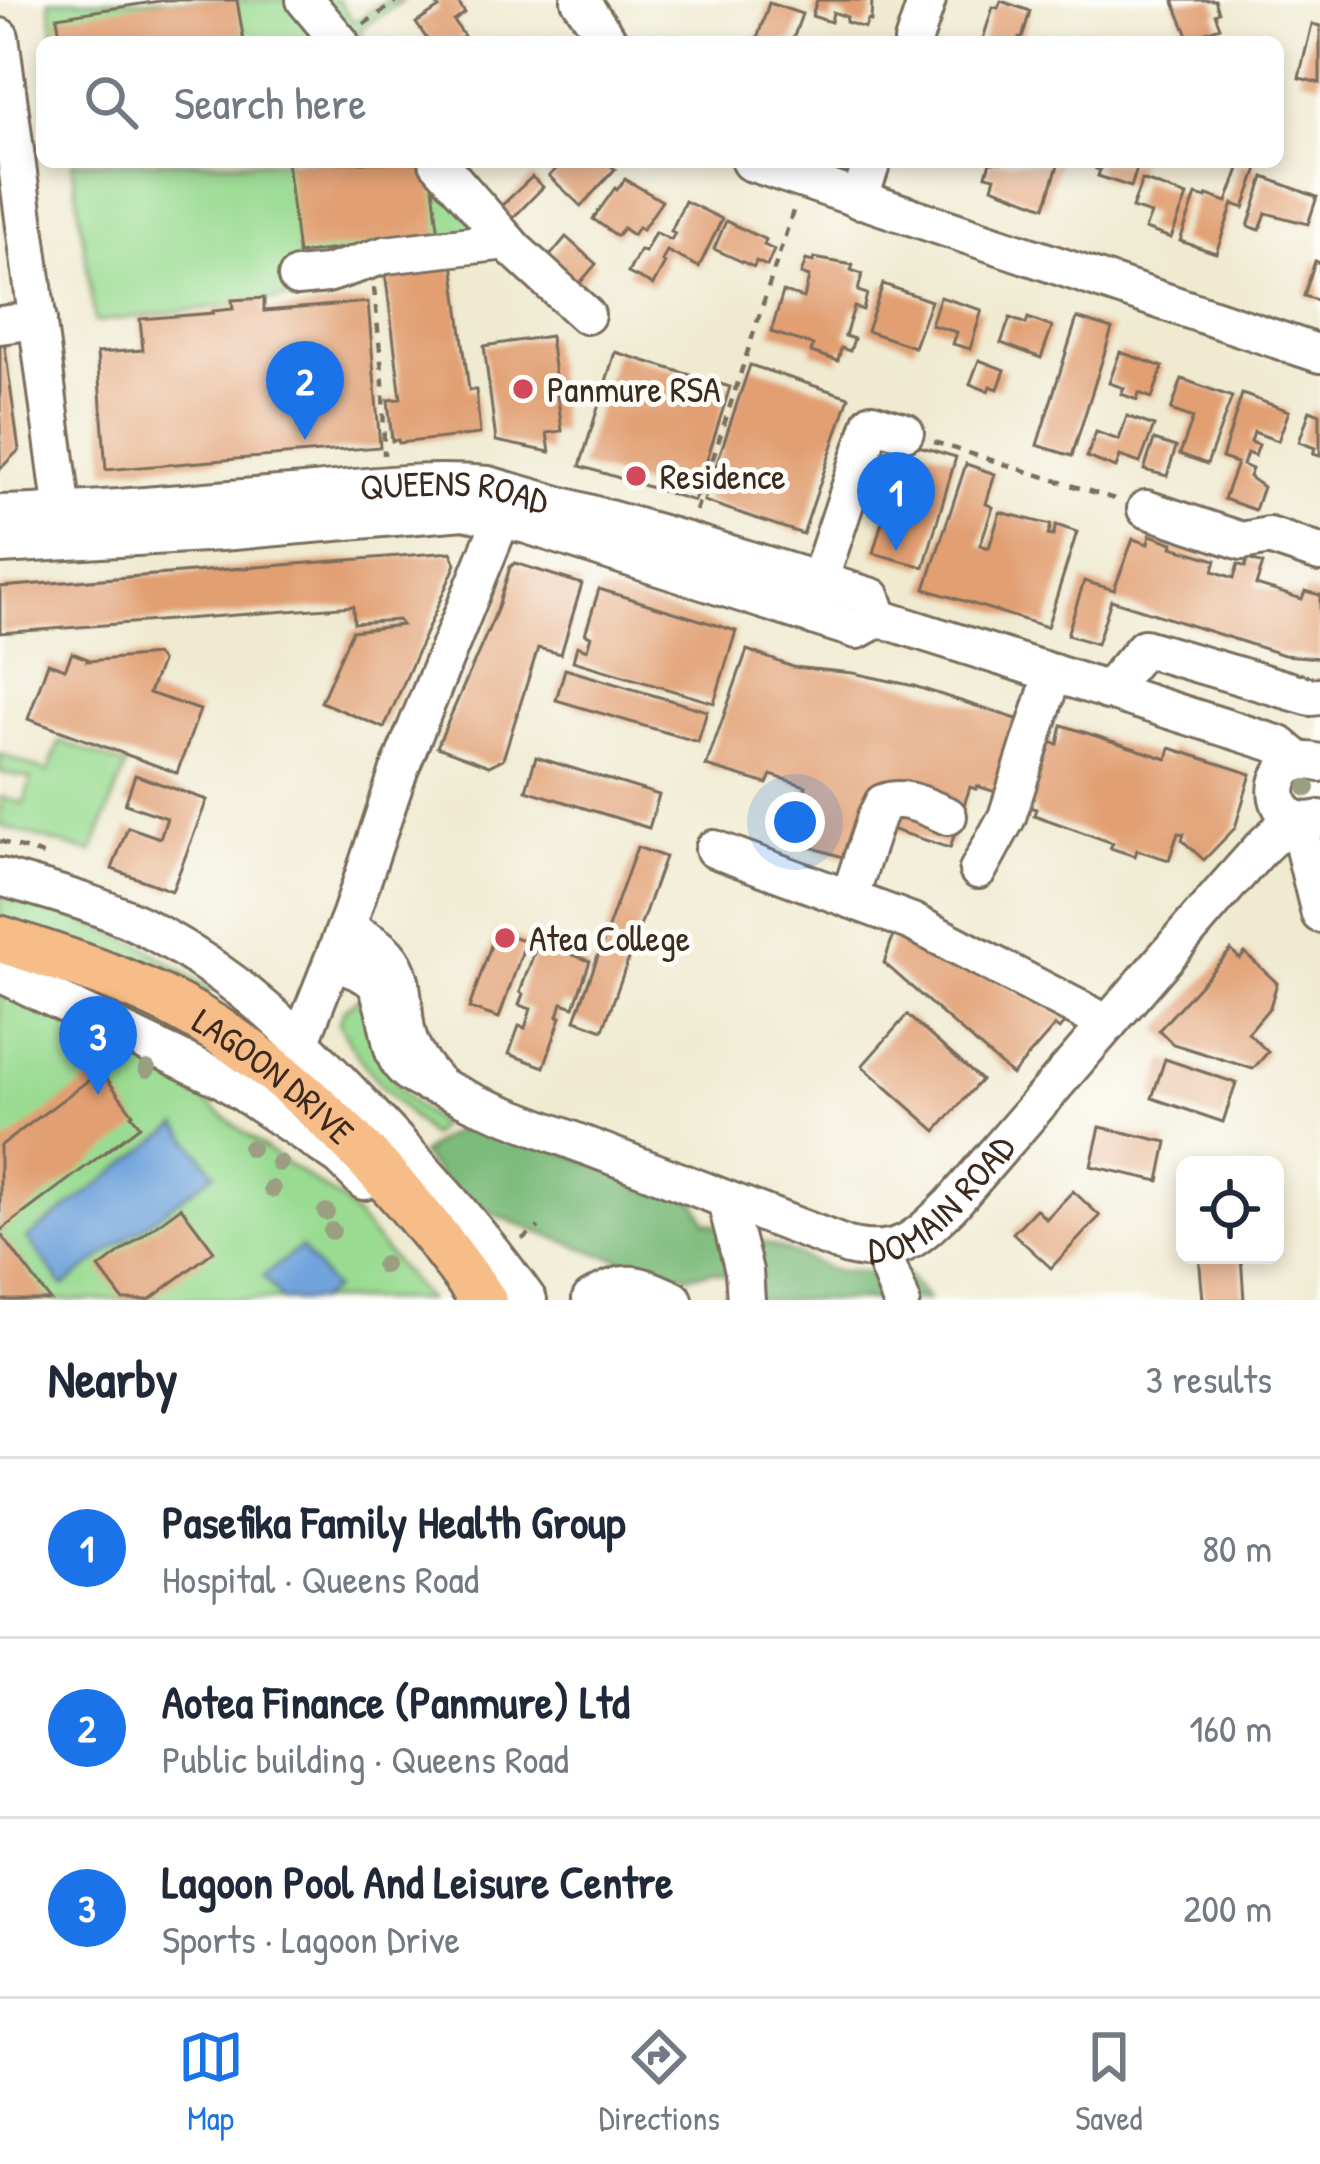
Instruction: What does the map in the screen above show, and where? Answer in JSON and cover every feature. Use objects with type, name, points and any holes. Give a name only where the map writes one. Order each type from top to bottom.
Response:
[{"type":"main road","name":"LAGOON DRIVE","points":[[0,939],[130,984],[223,1033],[281,1074],[372,1162],[483,1300]]},
{"type":"street","points":[[305,0],[335,36]]},
{"type":"street","points":[[580,0],[605,36]]},
{"type":"street","points":[[915,36],[927,0]]},
{"type":"street","points":[[0,37],[65,525]]},
{"type":"street","points":[[443,168],[507,241],[586,315]]},
{"type":"street","points":[[766,168],[1320,354]]},
{"type":"street","points":[[859,200],[870,168]]},
{"type":"street","points":[[297,277],[327,274],[385,255],[507,241]]},
{"type":"street","points":[[0,325],[38,320]]},
{"type":"street","points":[[819,581],[872,422],[905,432]]},
{"type":"street","name":"QUEENS ROAD","points":[[0,545],[65,525],[460,482],[502,488],[872,597],[879,618]]},
{"type":"street","points":[[1146,509],[1242,541],[1269,536],[1320,553]]},
{"type":"street","name":"QUEENS ROAD","points":[[0,514],[65,525],[242,530],[439,512],[502,518],[857,630],[879,618],[1280,745],[1302,785]]},
{"type":"street","points":[[281,1074],[339,945],[398,772],[502,518]]},
{"type":"street","points":[[1107,691],[1144,648],[1247,680],[1320,696]]},
{"type":"street","points":[[978,870],[1007,817],[1053,673]]},
{"type":"street","points":[[1302,785],[1320,914]]},
{"type":"street","name":"DOMAIN ROAD","points":[[339,945],[374,944],[387,955],[403,990],[406,1034],[425,1071],[441,1087],[725,1201],[848,1246],[882,1252],[909,1242],[951,1205],[1262,847],[1302,785]]},
{"type":"street","points":[[849,899],[884,803],[904,800],[948,816]]},
{"type":"street","points":[[714,849],[912,922],[1108,1024]]},
{"type":"street","points":[[0,877],[152,930],[250,994],[281,1074],[417,1162],[528,1300]]},
{"type":"street","points":[[0,973],[224,1080],[281,1074]]},
{"type":"street","points":[[725,1201],[744,1271],[746,1300]]},
{"type":"street","points":[[882,1252],[901,1300]]},
{"type":"street","points":[[591,1299],[612,1287],[635,1283],[674,1300]]},
{"type":"path","points":[[348,36],[399,0]]},
{"type":"path","points":[[696,512],[797,197]]},
{"type":"path","points":[[371,259],[385,455]]},
{"type":"path","points":[[905,432],[1146,509]]},
{"type":"path","points":[[513,1246],[538,1227]]},
{"type":"green space","points":[[49,0],[338,0],[354,22],[387,0],[403,0],[359,30],[363,36],[54,36]]},
{"type":"green space","points":[[73,168],[455,168],[517,234],[302,269],[305,296],[95,322]]},
{"type":"green space","points":[[60,741],[126,766],[92,853],[0,826],[0,797],[24,803],[31,779],[0,772],[0,754],[48,772]]},
{"type":"green space","points":[[0,897],[71,917],[142,945],[210,989],[202,999],[0,926]]},
{"type":"green space","points":[[0,988],[124,1039],[267,1150],[343,1201],[427,1300],[0,1300]]},
{"type":"green space","points":[[358,999],[364,1001],[398,1085],[441,1124],[430,1136],[379,1083],[347,1038],[339,1022],[345,1008]]},
{"type":"green space","points":[[461,1128],[512,1133],[695,1201],[705,1221],[834,1271],[906,1274],[928,1300],[755,1300],[751,1284],[714,1271],[689,1276],[666,1271],[533,1230],[461,1201],[421,1155]]},
{"type":"water","points":[[178,1125],[215,1173],[63,1286],[27,1238]]},
{"type":"water","points":[[301,1247],[333,1289],[318,1300],[282,1300],[263,1276]]},
{"type":"building","points":[[166,0],[237,0],[243,36],[60,36],[57,17]]},
{"type":"building","points":[[434,0],[456,0],[465,13],[454,21],[464,36],[425,36],[416,23],[439,8]]},
{"type":"building","points":[[817,0],[872,0],[871,21],[865,28],[833,12],[831,22],[812,16]]},
{"type":"building","points":[[1173,0],[1215,0],[1220,27],[1188,36]]},
{"type":"building","points":[[1001,1],[1030,11],[1023,36],[984,36],[993,7],[998,8]]},
{"type":"building","points":[[769,3],[802,14],[794,36],[758,36]]},
{"type":"building","points":[[1312,24],[1320,26],[1320,83],[1299,78]]},
{"type":"building","points":[[288,168],[431,168],[439,236],[298,254]]},
{"type":"building","points":[[557,168],[615,169],[581,206],[549,176]]},
{"type":"building","points":[[988,168],[1057,168],[1045,207],[992,187],[995,177],[986,175]]},
{"type":"building","points":[[1137,168],[1131,187],[1098,176],[1096,169]]},
{"type":"building","points":[[1239,168],[1258,168],[1244,208],[1233,204],[1216,253],[1180,241],[1196,195],[1227,202]]},
{"type":"building","points":[[532,177],[543,187],[512,219],[500,207]]},
{"type":"building","points":[[1264,177],[1317,197],[1308,224],[1266,213],[1260,230],[1248,226]]},
{"type":"building","points":[[625,179],[662,201],[642,230],[638,227],[633,235],[623,228],[617,236],[593,219]]},
{"type":"building","points":[[1142,180],[1187,196],[1171,238],[1145,229],[1151,214],[1132,208]]},
{"type":"building","points":[[685,201],[722,219],[699,267],[667,251],[653,285],[628,273],[655,232],[671,240]]},
{"type":"building","points":[[726,221],[766,240],[764,245],[774,250],[767,266],[756,261],[754,267],[714,249]]},
{"type":"building","points":[[566,237],[596,264],[579,284],[549,257]]},
{"type":"building","points":[[814,258],[853,265],[851,270],[862,274],[858,291],[867,294],[863,310],[854,307],[845,336],[854,339],[850,351],[841,348],[838,361],[811,352],[813,345],[771,332],[783,292],[804,298],[809,277],[801,274],[806,260],[813,262]]},
{"type":"building","points":[[1315,261],[1320,263],[1320,301],[1304,296]]},
{"type":"building","points":[[453,262],[469,390],[476,390],[480,434],[392,441],[388,400],[401,399],[385,271]]},
{"type":"building","points":[[883,284],[931,301],[914,347],[867,331]]},
{"type":"building","points":[[940,297],[982,310],[970,349],[953,344],[957,332],[931,325]]},
{"type":"building","points":[[264,298],[264,311],[368,302],[380,447],[106,470],[97,353],[143,350],[140,319],[213,313],[233,309],[232,300]]},
{"type":"building","points":[[1010,318],[1026,324],[1028,318],[1052,327],[1041,358],[1001,343]]},
{"type":"building","points":[[1077,318],[1112,329],[1072,456],[1037,445]]},
{"type":"building","points":[[0,333],[19,450],[0,469]]},
{"type":"building","name":"Panmure RSA","points":[[550,336],[562,431],[547,433],[550,452],[496,441],[484,346]]},
{"type":"building","points":[[615,352],[730,387],[694,501],[580,466]]},
{"type":"building","points":[[1120,352],[1163,367],[1152,398],[1139,393],[1137,400],[1109,383]]},
{"type":"building","points":[[979,360],[1005,370],[998,389],[990,386],[988,391],[970,384]]},
{"type":"building","points":[[750,365],[849,397],[803,534],[704,501]]},
{"type":"building","points":[[1182,379],[1232,397],[1207,464],[1180,454],[1193,418],[1171,410]]},
{"type":"building","points":[[1242,394],[1289,411],[1278,441],[1254,432],[1251,442],[1259,445],[1255,456],[1247,453],[1243,465],[1252,469],[1249,477],[1263,487],[1255,510],[1224,499],[1237,463],[1222,458]]},
{"type":"building","points":[[1310,410],[1320,414],[1320,456],[1313,454],[1315,448],[1299,442]]},
{"type":"building","points":[[1127,416],[1154,426],[1140,463],[1120,456],[1116,468],[1087,457],[1096,432],[1119,440]]},
{"type":"building","points":[[1154,440],[1176,447],[1167,476],[1144,470]]},
{"type":"building","points":[[905,442],[956,457],[924,567],[873,553]]},
{"type":"building","points":[[966,464],[995,474],[986,504],[993,507],[980,545],[989,548],[1000,512],[1051,525],[1048,535],[1053,536],[1056,525],[1077,532],[1047,627],[925,589]]},
{"type":"building","points":[[1150,535],[1216,560],[1213,571],[1234,578],[1238,564],[1245,567],[1248,559],[1263,564],[1256,585],[1302,599],[1305,591],[1320,595],[1320,658],[1284,655],[1111,600],[1097,644],[1067,635],[1084,581],[1114,590],[1133,539],[1148,544]]},
{"type":"building","points":[[451,552],[456,564],[384,728],[321,702],[352,631],[402,625],[398,620],[354,623],[353,606],[0,633],[0,587]]},
{"type":"building","points":[[515,563],[582,584],[561,654],[538,648],[503,759],[489,766],[437,747]]},
{"type":"building","points":[[599,589],[736,631],[714,703],[573,661],[577,646],[587,650],[591,636],[585,634]]},
{"type":"building","points":[[747,650],[793,667],[914,686],[1032,724],[1009,796],[970,787],[950,848],[869,822],[855,861],[788,840],[806,786],[771,775],[767,784],[706,766]]},
{"type":"building","points":[[72,653],[87,661],[156,655],[161,662],[149,693],[200,710],[177,773],[28,719],[48,663],[65,669]]},
{"type":"building","points":[[565,669],[707,711],[698,742],[556,700]]},
{"type":"building","points":[[1062,725],[1167,759],[1170,748],[1251,774],[1235,828],[1204,860],[1182,840],[1184,834],[1178,833],[1169,860],[1110,848],[1113,843],[1034,815],[1036,809],[1029,807],[1046,742],[1058,744]]},
{"type":"building","points":[[536,757],[659,795],[649,828],[526,790]]},
{"type":"building","points":[[135,775],[207,800],[172,891],[112,869],[128,827],[160,838],[167,818],[125,804]]},
{"type":"building","points":[[637,847],[665,857],[603,1030],[575,1020]]},
{"type":"building","points":[[496,931],[526,941],[499,1018],[469,1008]]},
{"type":"building","points":[[894,933],[928,942],[1069,1018],[1059,1029],[1055,1026],[1012,1075],[884,963]]},
{"type":"building","points":[[538,942],[590,961],[574,1007],[562,1003],[544,1067],[509,1054],[531,1009],[519,1005],[520,992]]},
{"type":"building","points":[[1231,950],[1240,959],[1245,953],[1277,983],[1270,1007],[1248,1033],[1268,1052],[1253,1069],[1173,1044],[1159,1030]]},
{"type":"building","points":[[907,1015],[981,1080],[936,1131],[862,1066]]},
{"type":"building","points":[[1165,1059],[1236,1083],[1223,1122],[1152,1098]]},
{"type":"building","points":[[101,1071],[140,1126],[0,1231],[0,1146]]},
{"type":"building","points":[[1100,1127],[1167,1142],[1159,1181],[1091,1166]]},
{"type":"building","points":[[1073,1191],[1100,1216],[1051,1268],[1013,1233],[1036,1209],[1046,1219]]},
{"type":"building","points":[[181,1207],[214,1251],[149,1300],[123,1300],[99,1268]]},
{"type":"building","points":[[0,1233],[50,1300],[0,1300]]},
{"type":"building","points":[[1200,1264],[1242,1264],[1244,1300],[1203,1300]]},
{"type":"place","name":"Panmure RSA","points":[[523,389]]},
{"type":"place","name":"Aotea Finance (Panmure) Ltd","points":[[305,440]]},
{"type":"place","name":"Residence","points":[[636,476]]},
{"type":"place","name":"Pasefika Family Health Group","points":[[896,551]]},
{"type":"place","name":"Atea College","points":[[505,938]]},
{"type":"place","name":"Lagoon Pool And Leisure Centre","points":[[98,1095]]}]
